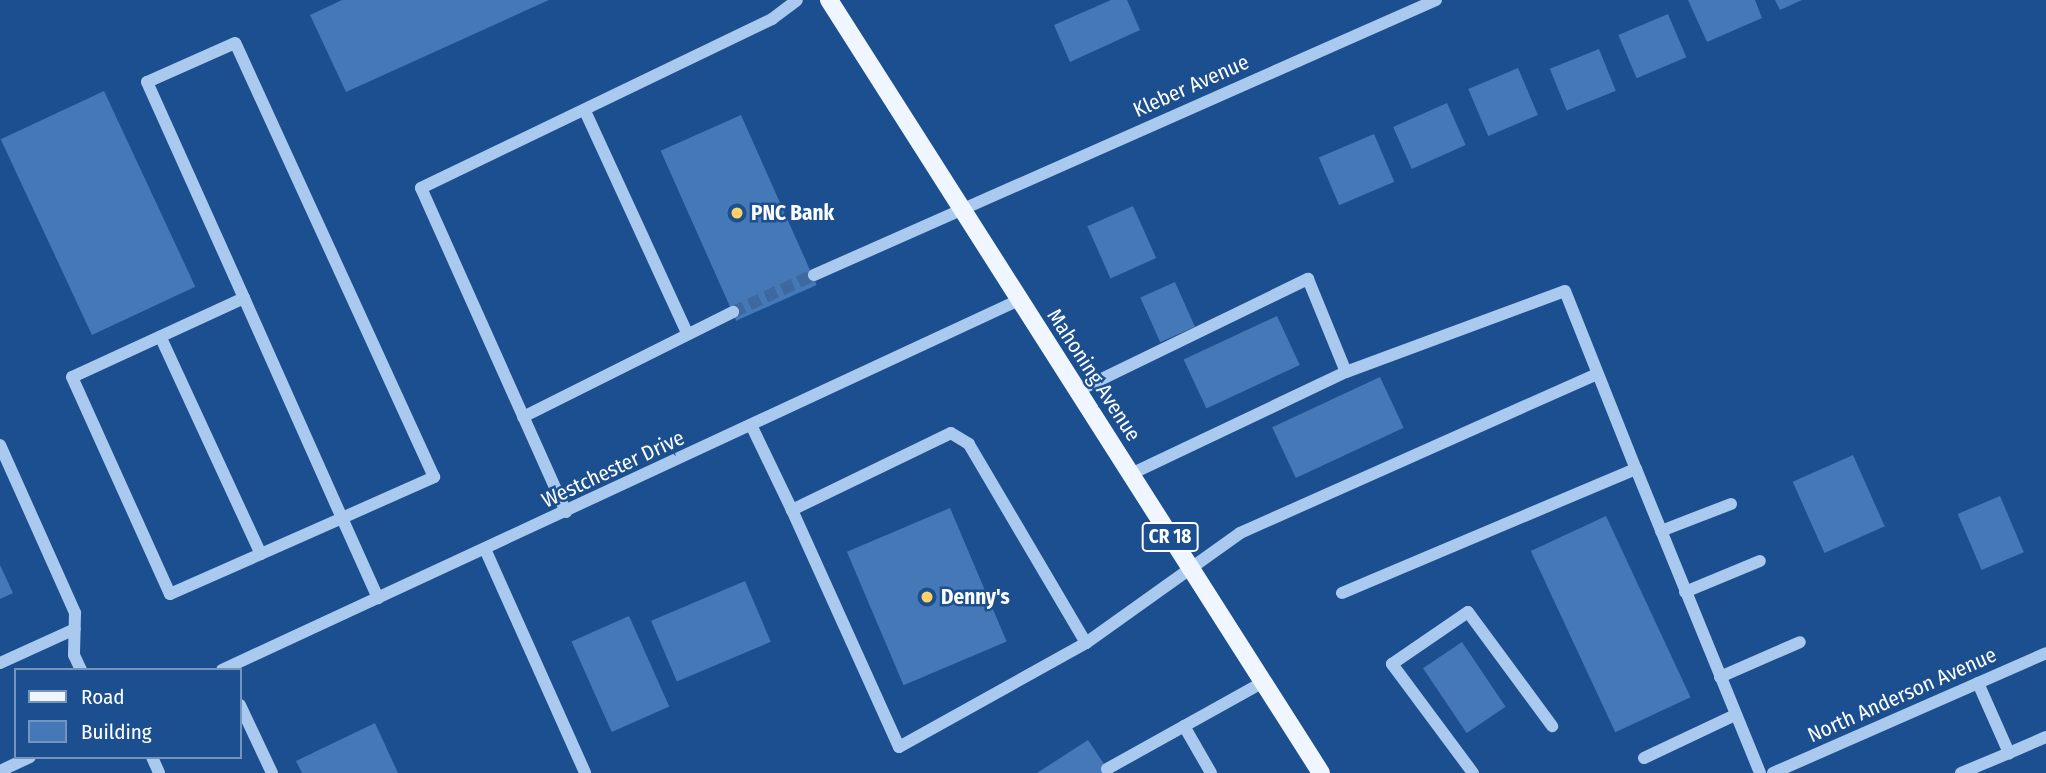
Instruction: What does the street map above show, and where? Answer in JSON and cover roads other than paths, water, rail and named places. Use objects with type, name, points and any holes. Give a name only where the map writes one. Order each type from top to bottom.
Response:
[{"type":"main road","name":"Mahoning Avenue","points":[[829,0],[1321,773]]},
{"type":"street","points":[[566,512],[421,188],[772,19],[797,0]]},
{"type":"street","name":"Kleber Avenue","points":[[814,275],[961,206],[1436,0]]},
{"type":"street","points":[[244,298],[72,377],[170,594],[261,554],[342,518],[434,477],[235,43],[147,82],[244,298],[342,518],[378,598]]},
{"type":"street","points":[[585,111],[687,334]]},
{"type":"street","points":[[1077,391],[1308,279],[1346,372]]},
{"type":"street","points":[[1130,474],[1346,372],[1565,291],[1760,773]]},
{"type":"street","name":"Westchester Drive","points":[[227,668],[752,427],[1019,300]]},
{"type":"street","points":[[523,416],[733,312]]},
{"type":"street","points":[[161,338],[261,554]]},
{"type":"street","points":[[752,427],[899,747],[1086,643],[1189,566],[1240,533],[1597,374]]},
{"type":"street","points":[[792,510],[951,433],[969,444],[1086,643]]},
{"type":"street","points":[[0,446],[75,614],[81,668]]},
{"type":"street","points":[[1342,593],[1636,468]]},
{"type":"street","points":[[1661,531],[1731,505]]},
{"type":"street","points":[[485,549],[585,773]]},
{"type":"street","points":[[1685,592],[1760,561]]},
{"type":"street","points":[[1473,773],[1392,664],[1468,612],[1552,726]]},
{"type":"street","points":[[0,663],[75,629]]},
{"type":"street","points":[[1720,677],[1800,642]]},
{"type":"street","name":"North Anderson Avenue","points":[[1773,773],[2046,653]]},
{"type":"street","points":[[1107,769],[1263,682]]},
{"type":"street","points":[[1978,683],[2009,753]]},
{"type":"street","points":[[242,709],[272,773]]},
{"type":"street","points":[[1644,758],[1735,715]]},
{"type":"street","points":[[1184,726],[1211,773]]},
{"type":"street","points":[[1961,773],[2046,737]]},
{"type":"street","points":[[0,771],[26,759]]},
{"type":"tunnel","points":[[733,312],[814,275]]},
{"type":"place","name":"PNC Bank","points":[[737,213]]},
{"type":"place","name":"Denny's","points":[[927,597]]}]
